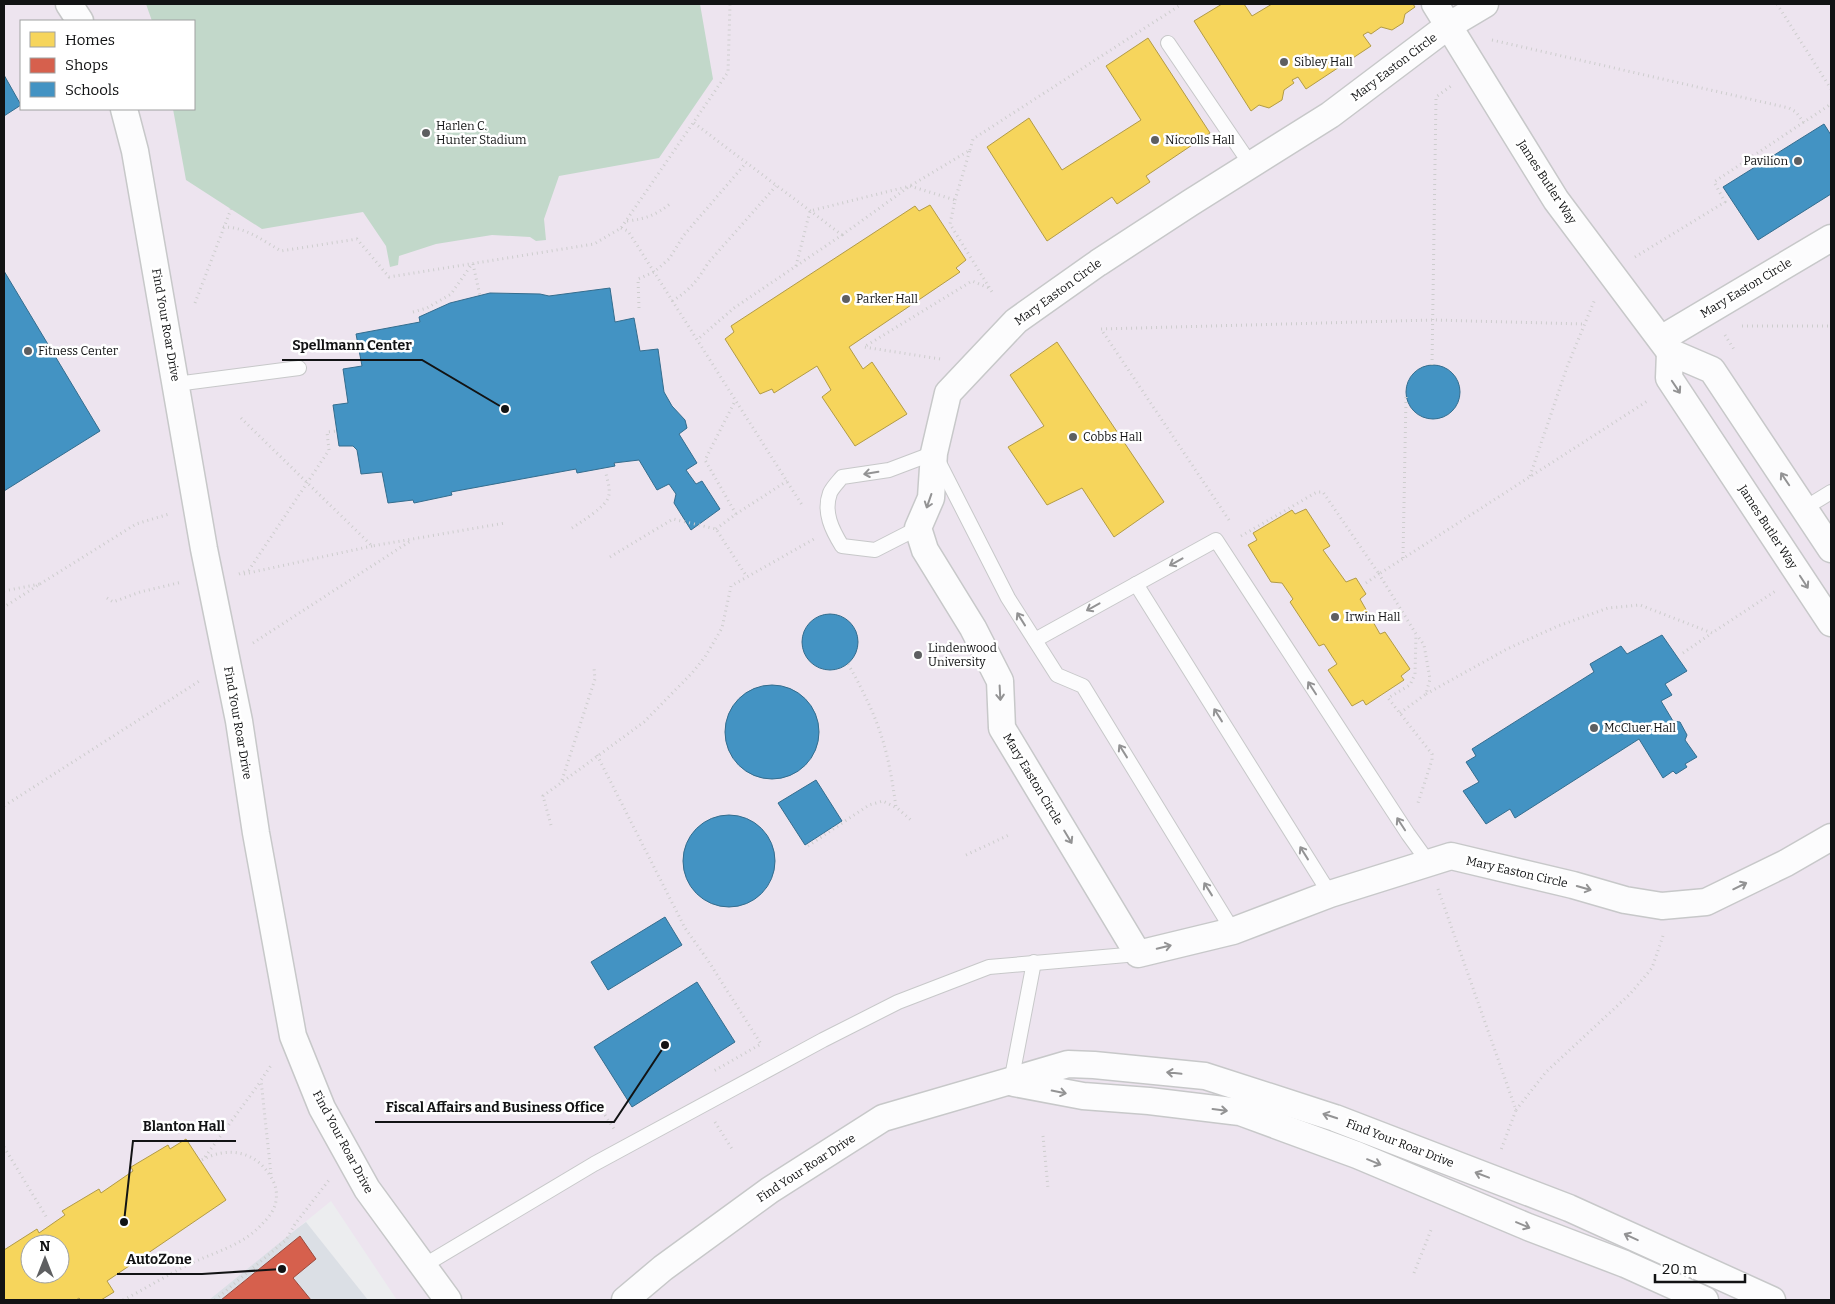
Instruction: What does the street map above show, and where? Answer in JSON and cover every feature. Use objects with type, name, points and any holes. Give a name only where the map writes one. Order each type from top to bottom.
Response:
[{"type":"street","points":[[69,4],[79,20]]},
{"type":"street","name":"James Butler Way","points":[[1435,4],[1556,200],[1665,345],[1712,370],[1831,549]]},
{"type":"street","name":"Mary Easton Circle","points":[[1485,4],[1448,26],[1330,115],[1106,258],[1016,321],[948,393],[934,453],[931,498],[918,528],[926,550],[973,628],[1000,681],[1002,728],[1138,954],[1234,930],[1330,894],[1451,856],[1573,885],[1625,900],[1662,906],[1706,902],[1786,863],[1831,837]]},
{"type":"street","name":"Find Your Roar Drive","points":[[124,110],[135,151],[204,549],[212,577],[239,721],[256,833],[293,1036],[322,1108],[367,1189],[448,1300]]},
{"type":"street","name":"Mary Easton Circle","points":[[1665,345],[1831,238]]},
{"type":"street","name":"James Butler Way","points":[[1665,345],[1669,378],[1831,623]]},
{"type":"street","name":"Find Your Roar Drive","points":[[625,1300],[663,1268],[770,1190],[883,1118],[1068,1064],[1205,1076],[1335,1118],[1568,1208],[1757,1295],[1772,1300]]},
{"type":"street","name":"Find Your Roar Drive","points":[[1011,1082],[1083,1096],[1149,1101],[1240,1112],[1357,1155],[1528,1227],[1625,1264],[1705,1300]]},
{"type":"lane","points":[[1168,43],[1251,165]]},
{"type":"lane","points":[[176,384],[299,368]]},
{"type":"lane","points":[[918,528],[875,550],[842,546],[831,528],[827,509],[830,492],[842,477],[889,470],[934,453],[1008,598],[1056,675],[1083,686],[1234,930]]},
{"type":"lane","points":[[1805,508],[1831,492]]},
{"type":"lane","points":[[1034,640],[1216,540],[1408,834],[1429,863]]},
{"type":"lane","points":[[1136,584],[1330,894]]},
{"type":"lane","points":[[422,1266],[594,1164],[898,1002],[989,967],[1138,954]]},
{"type":"lane","points":[[1011,1082],[1034,962]]},
{"type":"path","points":[[223,227],[248,231],[281,251],[357,239],[389,277],[594,244],[621,228],[728,72],[730,4]]},
{"type":"path","points":[[994,295],[950,224],[973,138],[1182,4]]},
{"type":"path","points":[[1777,4],[1831,89]]},
{"type":"path","points":[[1448,26],[1494,41],[1789,108],[1796,112],[1804,122]]},
{"type":"path","points":[[1432,365],[1436,98],[1452,86]]},
{"type":"path","points":[[1632,258],[1725,202],[1714,182],[1831,104]]},
{"type":"path","points":[[694,123],[842,235]]},
{"type":"path","points":[[697,340],[734,308],[796,267],[910,186],[970,150]]},
{"type":"path","points":[[639,308],[638,279],[654,272],[669,259],[684,235],[746,163]]},
{"type":"path","points":[[672,301],[688,291],[700,277],[708,263],[776,186]]},
{"type":"path","points":[[810,211],[910,186],[955,200]]},
{"type":"path","points":[[626,221],[645,219],[659,213],[671,203]]},
{"type":"path","points":[[195,303],[223,227],[232,209]]},
{"type":"path","points":[[796,267],[810,211]]},
{"type":"path","points":[[621,228],[628,231],[802,505]]},
{"type":"path","points":[[473,263],[480,296]]},
{"type":"path","points":[[413,312],[427,308],[451,294],[473,263]]},
{"type":"path","points":[[940,359],[864,347],[972,281],[990,288]]},
{"type":"path","points":[[1530,476],[1544,430],[1596,295]]},
{"type":"path","points":[[1229,521],[1101,328],[1433,320],[1585,324]]},
{"type":"path","points":[[1738,326],[1831,326]]},
{"type":"path","points":[[1366,583],[1674,384]]},
{"type":"path","points":[[1402,559],[1406,396]]},
{"type":"path","points":[[735,400],[705,460],[736,514]]},
{"type":"path","points":[[241,418],[372,546]]},
{"type":"path","points":[[337,431],[327,432],[329,450],[249,570],[236,576],[372,546],[505,522]]},
{"type":"path","points":[[572,528],[594,513],[608,499],[609,488],[606,474]]},
{"type":"path","points":[[610,557],[673,520],[716,528],[787,481]]},
{"type":"path","points":[[1234,529],[1240,537],[1317,492],[1323,492],[1379,574],[1424,645],[1430,679],[1426,694]]},
{"type":"path","points":[[4,607],[136,524],[178,512]]},
{"type":"path","points":[[716,528],[747,577]]},
{"type":"path","points":[[551,825],[543,796],[597,755],[614,746],[644,722],[701,663],[722,628],[730,586],[831,528]]},
{"type":"path","points":[[253,643],[415,538]]},
{"type":"path","points":[[1683,653],[1799,575]]},
{"type":"path","points":[[107,598],[113,602],[165,585],[185,582]]},
{"type":"path","points":[[4,591],[40,584]]},
{"type":"path","points":[[1400,714],[1426,694],[1506,649],[1558,626],[1608,608],[1640,605],[1712,633]]},
{"type":"path","points":[[1408,834],[1432,760],[1432,754],[1388,698],[1410,685],[1415,674],[1416,634]]},
{"type":"path","points":[[848,664],[864,692],[876,724],[889,764],[896,807]]},
{"type":"path","points":[[562,781],[595,679],[594,668]]},
{"type":"path","points":[[4,806],[209,674]]},
{"type":"path","points":[[597,755],[685,928],[761,1044]]},
{"type":"path","points":[[808,846],[869,805],[883,801],[896,807],[912,821]]},
{"type":"path","points":[[966,855],[1011,834]]},
{"type":"path","points":[[1429,863],[1516,1110]]},
{"type":"path","points":[[1501,1150],[1516,1110],[1546,1072],[1630,994],[1652,968],[1674,904]]},
{"type":"path","points":[[123,1300],[193,1262],[226,1249],[252,1235],[274,1209],[277,1197],[275,1183],[266,1167],[252,1156],[235,1152],[224,1153],[202,1160],[275,1059]]},
{"type":"path","points":[[261,1080],[271,1177]]},
{"type":"path","points":[[1043,1136],[1048,1188]]},
{"type":"path","points":[[4,1147],[48,1218]]},
{"type":"path","points":[[215,1300],[286,1240],[295,1224],[334,1174]]},
{"type":"path","points":[[1414,1273],[1431,1230]]},
{"type":"shaded area","name":"Lindenwood University","points":[[4,4],[1831,4],[1831,1300],[397,1300],[331,1201],[209,1300],[4,1300]]},
{"type":"shaded area","points":[[306,1222],[368,1300],[210,1300],[206,1293]]},
{"type":"green space","name":"Harlen C. Hunter Stadium","points":[[146,4],[700,4],[713,79],[659,158],[559,176],[544,219],[546,240],[536,241],[530,237],[492,235],[436,244],[399,256],[398,265],[390,267],[386,246],[363,212],[262,229],[186,180],[173,110],[195,110],[195,20],[152,20]]},
{"type":"building: Homes","name":"Sibley Hall","points":[[1222,4],[1244,4],[1252,16],[1272,4],[1413,4],[1415,7],[1405,14],[1403,23],[1392,30],[1381,27],[1371,34],[1368,32],[1363,35],[1371,46],[1306,89],[1298,77],[1292,80],[1294,83],[1284,90],[1282,100],[1269,108],[1259,105],[1251,111],[1194,21]]},
{"type":"building: Homes","name":"Niccolls Hall","points":[[1148,38],[1210,133],[1146,176],[1150,182],[1117,204],[1112,197],[1047,241],[987,147],[1029,118],[1062,170],[1141,120],[1106,66]]},
{"type":"building: Homes","name":"Parker Hall","points":[[930,205],[966,260],[956,268],[960,272],[849,347],[863,369],[872,362],[907,414],[855,446],[822,397],[831,390],[817,366],[774,393],[772,389],[760,394],[725,339],[734,332],[731,326],[915,206],[919,211]]},
{"type":"building: Homes","name":"Cobbs Hall","points":[[1057,342],[1164,502],[1114,537],[1082,488],[1047,505],[1008,447],[1044,426],[1010,375]]},
{"type":"building: Homes","name":"Irwin Hall","points":[[1306,509],[1330,546],[1323,550],[1346,582],[1356,578],[1366,594],[1360,599],[1380,634],[1385,632],[1410,669],[1401,676],[1404,680],[1366,705],[1363,700],[1352,706],[1328,670],[1337,664],[1324,644],[1319,646],[1290,602],[1293,599],[1282,583],[1271,582],[1248,545],[1257,540],[1253,533],[1292,510],[1295,514]]},
{"type":"building: Homes","points":[[186,1139],[226,1200],[107,1281],[114,1292],[101,1300],[81,1300],[79,1298],[76,1300],[4,1300],[4,1250],[20,1240],[20,1284],[70,1284],[70,1234],[29,1234],[37,1229],[39,1233],[65,1215],[62,1211],[99,1189],[101,1193],[133,1171],[131,1167],[168,1145],[170,1149]]},
{"type":"building: Shops","points":[[300,1236],[316,1259],[293,1278],[311,1300],[221,1300]]},
{"type":"building: Schools","points":[[4,75],[20,106],[4,116]]},
{"type":"building: Schools","name":"Pavilion","points":[[1824,124],[1831,135],[1831,194],[1758,240],[1723,187]]},
{"type":"building: Schools","name":"Fitness Center","points":[[4,271],[100,431],[4,491]]},
{"type":"building: Schools","points":[[610,288],[615,322],[634,318],[640,351],[658,349],[664,392],[672,406],[685,420],[687,428],[679,434],[697,463],[686,470],[696,484],[702,481],[720,509],[691,530],[674,503],[676,494],[669,484],[657,490],[639,460],[614,463],[615,466],[577,473],[576,469],[451,492],[452,495],[414,503],[413,500],[388,503],[382,472],[361,474],[357,450],[353,446],[339,446],[333,405],[348,403],[343,369],[362,366],[356,334],[420,322],[419,317],[450,303],[490,293],[540,294],[549,296]]},
{"type":"building: Schools","points":[[1433,365],[1443,367],[1452,373],[1458,382],[1460,392],[1458,402],[1452,411],[1443,417],[1433,419],[1423,417],[1414,411],[1408,402],[1406,392],[1408,382],[1414,373],[1423,367]]},
{"type":"building: Schools","points":[[824,614],[836,614],[846,618],[854,626],[858,642],[854,658],[846,666],[836,670],[824,670],[814,666],[806,658],[802,648],[802,636],[806,626],[814,618]]},
{"type":"building: Schools","name":"McCluer Hall","points":[[1662,635],[1687,671],[1665,684],[1672,695],[1661,701],[1673,721],[1680,722],[1687,735],[1685,740],[1697,757],[1685,764],[1687,767],[1676,774],[1673,771],[1663,778],[1639,739],[1515,818],[1510,809],[1486,824],[1463,791],[1479,782],[1466,762],[1476,756],[1472,749],[1594,672],[1590,664],[1621,646],[1627,654]]},
{"type":"building: Schools","points":[[772,685],[790,689],[805,699],[815,714],[819,732],[815,750],[805,765],[790,775],[772,779],[754,775],[739,765],[729,750],[725,732],[729,714],[739,699],[754,689]]},
{"type":"building: Schools","points":[[816,780],[842,821],[805,845],[778,803]]},
{"type":"building: Schools","points":[[729,815],[747,818],[762,828],[772,843],[775,861],[772,879],[762,894],[747,904],[729,907],[711,904],[696,894],[686,879],[683,861],[686,843],[696,828],[711,818]]},
{"type":"building: Schools","points":[[665,917],[682,945],[608,990],[591,962]]},
{"type":"building: Schools","points":[[697,982],[735,1042],[632,1107],[594,1047]]},
{"type":"place","name":"Sibley Hall","points":[[1284,62]]},
{"type":"place","name":"Harlen C. Hunter Stadium","points":[[426,133]]},
{"type":"place","name":"Niccolls Hall","points":[[1155,140]]},
{"type":"place","name":"Pavilion","points":[[1798,161]]},
{"type":"place","name":"Parker Hall","points":[[846,299]]},
{"type":"place","name":"Fitness Center","points":[[28,351]]},
{"type":"place","name":"Spellmann Center","points":[[505,409]]},
{"type":"place","name":"Cobbs Hall","points":[[1073,437]]},
{"type":"place","name":"Irwin Hall","points":[[1335,617]]},
{"type":"place","name":"Lindenwood University","points":[[918,655]]},
{"type":"place","name":"McCluer Hall","points":[[1594,728]]},
{"type":"place","name":"Fiscal Affairs and Business Office","points":[[665,1045]]},
{"type":"place","name":"Blanton Hall","points":[[124,1222]]},
{"type":"place","name":"AutoZone","points":[[282,1269]]}]
